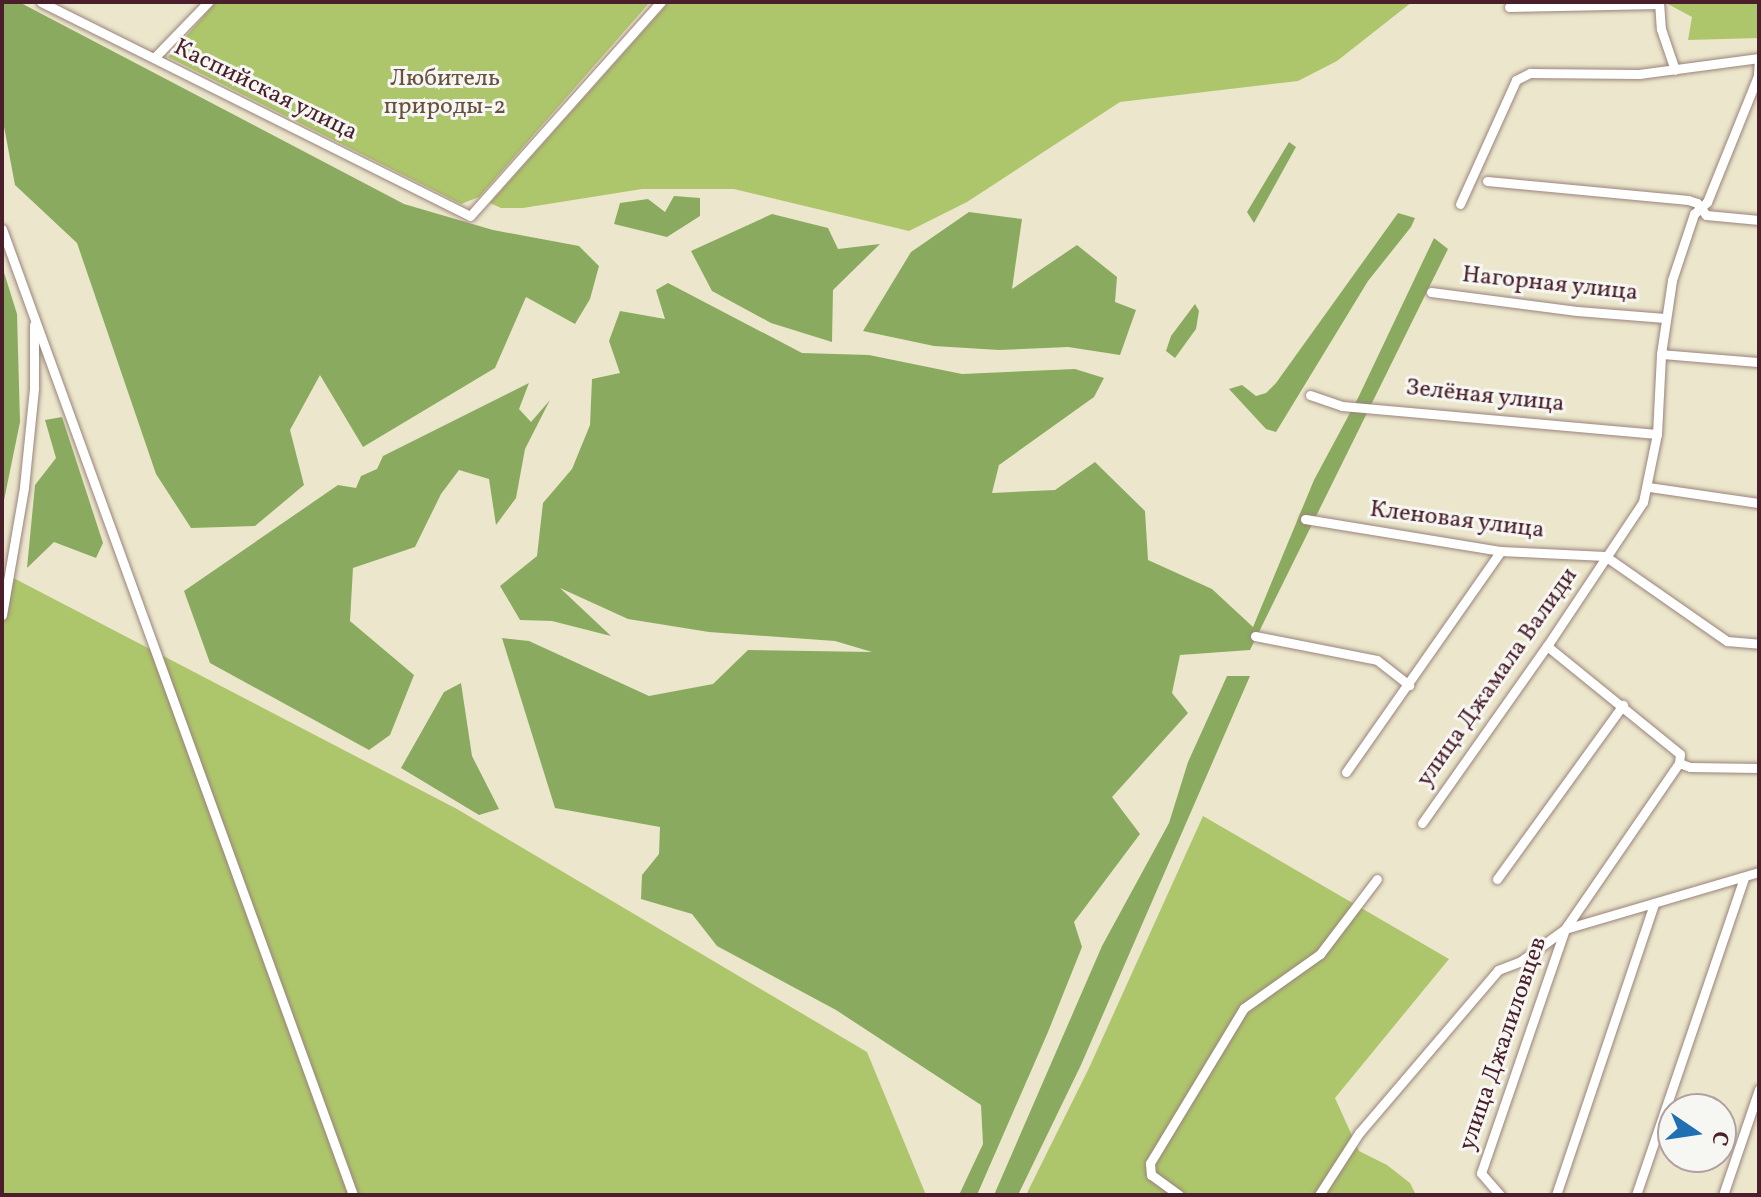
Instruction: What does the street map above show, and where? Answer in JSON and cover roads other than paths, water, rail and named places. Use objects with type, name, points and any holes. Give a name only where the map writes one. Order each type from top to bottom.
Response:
[{"type":"street","name":"Каспийская улица","points":[[41,2],[470,216],[661,2]]},
{"type":"street","points":[[60,13],[67,2]]},
{"type":"street","points":[[154,58],[208,2]]},
{"type":"street","points":[[1509,7],[1659,3],[1661,29],[1675,70]]},
{"type":"street","points":[[1460,204],[1516,80],[1530,73],[1675,70],[1759,58],[1758,76],[1707,202],[1694,214],[1672,280],[1665,318],[1657,434],[1649,487],[1759,503]]},
{"type":"street","points":[[1487,181],[1688,200],[1706,215],[1759,220]]},
{"type":"street","points":[[2,229],[353,1195]]},
{"type":"street","name":"Нагорная улица","points":[[1431,292],[1577,311],[1665,318]]},
{"type":"street","points":[[2,615],[24,487],[33,402],[34,317]]},
{"type":"street","points":[[1661,354],[1759,362]]},
{"type":"street","name":"Зелёная улица","points":[[1310,395],[1342,406],[1657,434]]},
{"type":"street","name":"улица Джамала Валиди","points":[[1422,823],[1547,646],[1643,502],[1649,487]]},
{"type":"street","name":"Кленовая улица","points":[[1305,519],[1501,551],[1605,556]]},
{"type":"street","points":[[1346,772],[1501,551]]},
{"type":"street","points":[[1605,556],[1727,641],[1759,644]]},
{"type":"street","points":[[1255,636],[1377,660],[1409,685]]},
{"type":"street","points":[[1319,1195],[1359,1133],[1498,970],[1521,961],[1565,929],[1679,763],[1680,754],[1547,646]]},
{"type":"street","points":[[1497,879],[1623,705]]},
{"type":"street","points":[[1679,763],[1690,767],[1759,768]]},
{"type":"street","points":[[1565,929],[1759,872]]},
{"type":"street","points":[[1636,1195],[1744,877]]},
{"type":"street","points":[[1179,1195],[1151,1175],[1150,1163],[1244,1008],[1320,954],[1377,879]]},
{"type":"street","points":[[1556,1195],[1654,903]]},
{"type":"street","name":"улица Джалиловцев","points":[[1500,1195],[1481,1173],[1565,929]]},
{"type":"street","points":[[1723,1195],[1759,1089]]},
{"type":"park label","name":"Любитель природы-2","points":[[445,94]]}]
